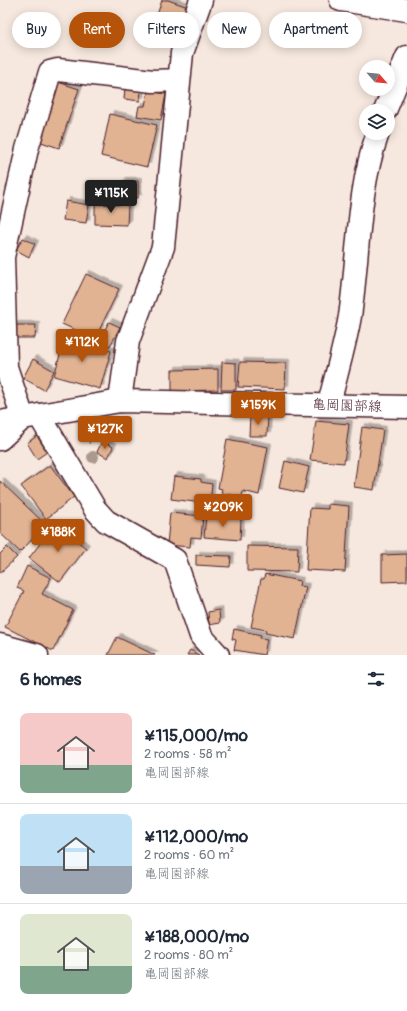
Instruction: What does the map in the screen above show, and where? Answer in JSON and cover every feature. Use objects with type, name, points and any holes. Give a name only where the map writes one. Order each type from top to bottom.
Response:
[{"type":"street","points":[[120,401],[128,341],[163,246],[182,53],[201,0]]},
{"type":"street","points":[[341,0],[407,10]]},
{"type":"street","points":[[390,104],[403,80],[407,58]]},
{"type":"street","points":[[179,80],[153,81],[58,70],[50,72],[27,149],[3,257],[3,358],[32,417],[95,510],[106,521],[176,560],[201,636],[218,655]]},
{"type":"street","points":[[329,404],[350,316],[363,200],[372,148],[375,140]]},
{"type":"street","name":"亀岡園部線","points":[[0,422],[120,401],[329,404],[407,407]]},
{"type":"street","points":[[0,439],[32,417]]},
{"type":"street","points":[[0,646],[37,655]]},
{"type":"building","points":[[162,0],[168,0],[188,7],[186,12],[158,12]]},
{"type":"building","points":[[58,82],[79,89],[59,148],[38,141]]},
{"type":"building","points":[[125,87],[141,89],[140,101],[124,99]]},
{"type":"building","points":[[148,91],[166,94],[161,120],[137,116],[139,106],[145,106]]},
{"type":"building","points":[[110,114],[157,125],[147,167],[101,156]]},
{"type":"building","points":[[122,181],[138,181],[138,198],[122,198]]},
{"type":"building","points":[[66,201],[89,205],[86,223],[63,220]]},
{"type":"building","points":[[95,204],[128,205],[127,225],[95,224]]},
{"type":"building","points":[[23,238],[35,244],[29,257],[16,250]]},
{"type":"building","points":[[86,274],[119,289],[95,339],[62,324]]},
{"type":"building","points":[[109,322],[120,327],[110,346],[99,340]]},
{"type":"building","points":[[14,325],[36,325],[35,338],[14,338]]},
{"type":"building","points":[[65,337],[111,351],[100,389],[54,376]]},
{"type":"building","points":[[33,359],[54,371],[44,390],[23,378]]},
{"type":"building","points":[[222,362],[236,363],[236,390],[221,390]]},
{"type":"building","points":[[240,362],[286,363],[285,389],[238,387]]},
{"type":"building","points":[[218,369],[218,390],[172,391],[172,370]]},
{"type":"building","points":[[250,415],[268,416],[267,436],[249,436]]},
{"type":"building","points":[[316,421],[349,424],[344,463],[310,460]]},
{"type":"building","points":[[89,423],[96,426],[92,434],[85,430]]},
{"type":"building","points":[[362,427],[383,430],[374,490],[354,487]]},
{"type":"building","points":[[37,436],[47,452],[37,459],[27,443]]},
{"type":"building","points":[[227,439],[268,447],[259,495],[243,491],[242,497],[221,493],[222,489],[218,488]]},
{"type":"building","points":[[102,441],[113,447],[108,458],[97,452]]},
{"type":"building","points":[[285,461],[309,467],[303,493],[279,488]]},
{"type":"building","points":[[50,465],[74,497],[46,519],[21,486]]},
{"type":"building","points":[[174,476],[201,479],[201,482],[212,484],[210,504],[171,499]]},
{"type":"building","points":[[0,481],[46,525],[20,552],[0,533]]},
{"type":"building","points":[[328,504],[349,506],[345,572],[306,570],[310,508],[328,509]]},
{"type":"building","points":[[170,513],[203,516],[201,538],[191,537],[190,547],[167,545]]},
{"type":"building","points":[[206,515],[241,518],[240,540],[204,537]]},
{"type":"building","points":[[55,524],[86,548],[60,582],[29,558]]},
{"type":"building","points":[[247,546],[298,547],[297,572],[247,571]]},
{"type":"building","points":[[7,547],[17,557],[0,573],[0,554]]},
{"type":"building","points":[[407,554],[407,581],[382,582],[382,555]]},
{"type":"building","points":[[196,555],[231,556],[230,567],[196,565]]},
{"type":"building","points":[[27,566],[51,578],[42,594],[73,610],[53,651],[5,627],[24,591],[17,588]]},
{"type":"building","points":[[265,574],[300,581],[299,586],[306,587],[295,639],[265,633],[266,630],[251,627],[261,579],[264,579]]},
{"type":"building","points":[[219,610],[220,623],[209,625],[208,612]]},
{"type":"building","points":[[234,629],[261,635],[260,638],[267,639],[264,655],[234,650],[236,640],[232,639]]},
{"type":"building","points":[[117,637],[155,655],[108,655]]},
{"type":"building","points":[[190,650],[199,655],[187,655]]}]
